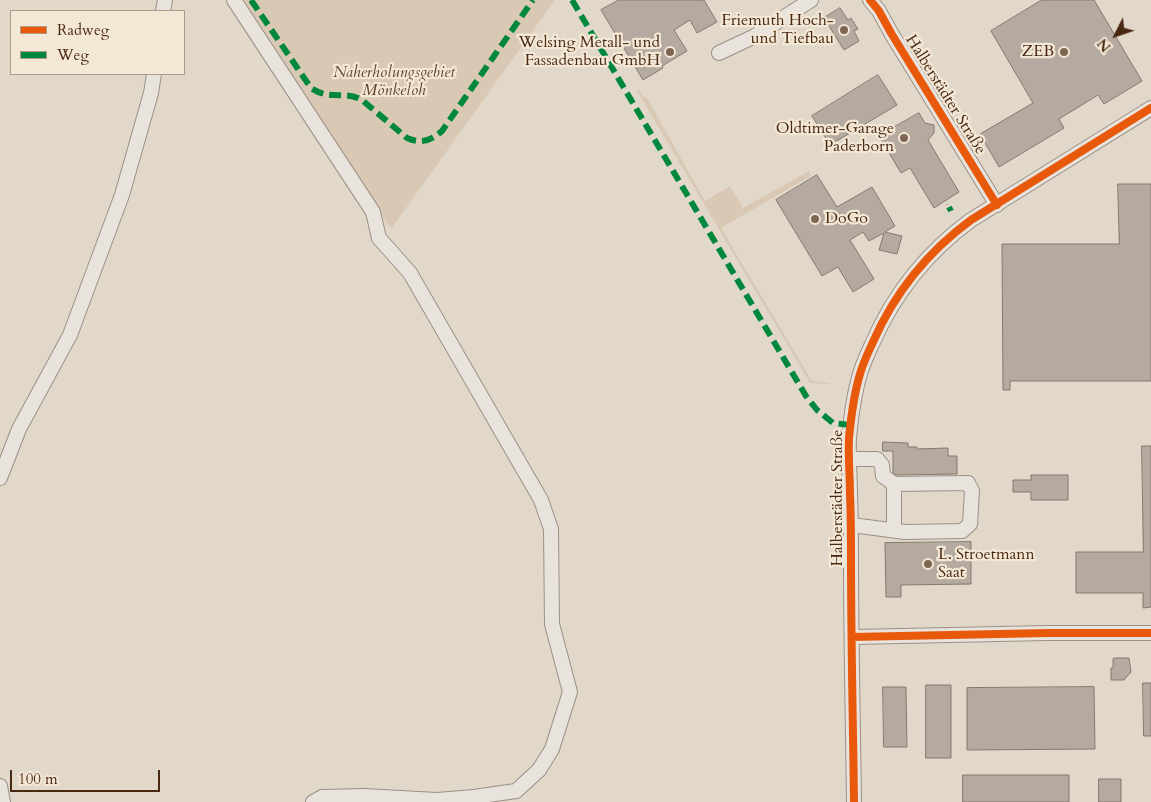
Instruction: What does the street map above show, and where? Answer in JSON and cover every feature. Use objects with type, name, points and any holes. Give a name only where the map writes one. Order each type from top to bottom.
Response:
[{"type":"street","points":[[234,0],[373,212],[379,238],[410,273],[541,500],[552,529],[552,624],[570,692],[552,749],[539,770],[516,791],[437,800],[364,796],[322,797],[313,802]]},
{"type":"street","points":[[719,53],[755,36],[811,0]]},
{"type":"street","name":"Halberstädter Straße","points":[[870,0],[880,10],[891,33],[997,205]]},
{"type":"street","points":[[0,478],[19,429],[70,335],[122,195],[151,93],[154,75]]},
{"type":"street","name":"Halberstädter Straße","points":[[854,802],[852,525],[849,459],[856,391],[860,374],[878,329],[894,300],[918,268],[947,239],[971,220],[1151,108]]},
{"type":"street","points":[[849,459],[877,459],[882,465],[883,476],[894,484],[968,483],[972,490],[970,524],[962,531],[905,532],[852,525]]},
{"type":"street","points":[[894,484],[894,530]]},
{"type":"street","points":[[852,637],[1151,633]]},
{"type":"street","points":[[0,786],[4,802]]},
{"type":"green space","name":"Naherholungsgebiet Mönkeloh","points":[[242,0],[555,0],[391,229]]},
{"type":"green space","points":[[639,90],[643,97],[646,96],[705,201],[730,186],[743,208],[809,171],[811,176],[721,228],[812,381],[830,384],[810,383],[637,91]]},
{"type":"building","points":[[619,0],[704,0],[717,22],[697,33],[690,20],[674,30],[687,51],[643,80],[601,10]]},
{"type":"building","name":"ZEB","points":[[1042,0],[1094,0],[1142,81],[1104,104],[1098,95],[1059,119],[1064,128],[999,167],[980,134],[1033,103],[991,31]]},
{"type":"building","name":"Friemuth Hoch- und Tiefbau","points":[[840,8],[848,20],[851,18],[858,29],[854,31],[859,41],[844,50],[824,18]]},
{"type":"building","points":[[878,75],[897,105],[830,145],[812,116]]},
{"type":"building","points":[[919,113],[925,123],[934,125],[934,133],[928,140],[959,192],[934,208],[910,168],[901,173],[879,136]]},
{"type":"building","name":"DoGo","points":[[817,175],[837,207],[872,187],[895,226],[885,232],[902,236],[897,254],[879,250],[884,233],[869,241],[863,232],[850,240],[874,279],[853,292],[838,267],[822,276],[776,200]]},
{"type":"building","points":[[1118,184],[1151,184],[1151,381],[1010,381],[1010,390],[1003,390],[1002,244],[1119,244]]},
{"type":"building","points":[[883,442],[908,443],[908,447],[917,447],[917,449],[948,448],[948,456],[957,456],[957,474],[896,475],[893,473],[893,451],[883,451]]},
{"type":"building","points":[[1142,446],[1151,446],[1151,607],[1143,608],[1143,593],[1076,593],[1076,552],[1143,552]]},
{"type":"building","points":[[1031,475],[1068,475],[1068,500],[1031,500],[1031,492],[1013,492],[1013,480],[1031,480]]},
{"type":"building","name":"L. Stroetmann Saat","points":[[971,542],[971,584],[901,585],[901,597],[886,597],[885,543]]},
{"type":"building","points":[[1129,658],[1131,672],[1124,680],[1111,680],[1111,668],[1113,668],[1113,659]]},
{"type":"building","points":[[1143,683],[1151,683],[1151,736],[1144,736]]},
{"type":"building","points":[[926,685],[951,685],[951,758],[926,758]]},
{"type":"building","points":[[883,687],[906,687],[907,747],[884,747]]},
{"type":"building","points":[[1094,687],[1095,749],[967,750],[967,688]]},
{"type":"building","points":[[963,775],[1069,775],[1069,802],[963,802]]},
{"type":"building","points":[[1099,779],[1121,779],[1121,802],[1099,802]]},
{"type":"marked path","points":[[251,0],[311,88],[325,94],[350,96],[362,100],[407,138],[416,141],[430,139],[442,131],[533,0]]},
{"type":"marked path","points":[[572,0],[806,396],[817,410],[833,423],[851,425]]},
{"type":"marked path","points":[[949,207],[951,211]]},
{"type":"cycle path","points":[[870,0],[879,11],[997,205]]},
{"type":"cycle path","points":[[854,802],[849,445],[854,398],[866,358],[891,306],[913,275],[940,246],[971,220],[1151,108]]},
{"type":"cycle path","points":[[852,637],[1151,633]]},
{"type":"place","name":"Friemuth Hoch- und Tiefbau","points":[[844,30]]},
{"type":"place","name":"Welsing Metall- und Fassadenbau GmbH","points":[[670,52]]},
{"type":"place","name":"ZEB","points":[[1064,52]]},
{"type":"place","name":"Oldtimer-Garage Paderborn","points":[[904,138]]},
{"type":"place","name":"DoGo","points":[[815,219]]},
{"type":"place","name":"L. Stroetmann Saat","points":[[928,564]]}]
